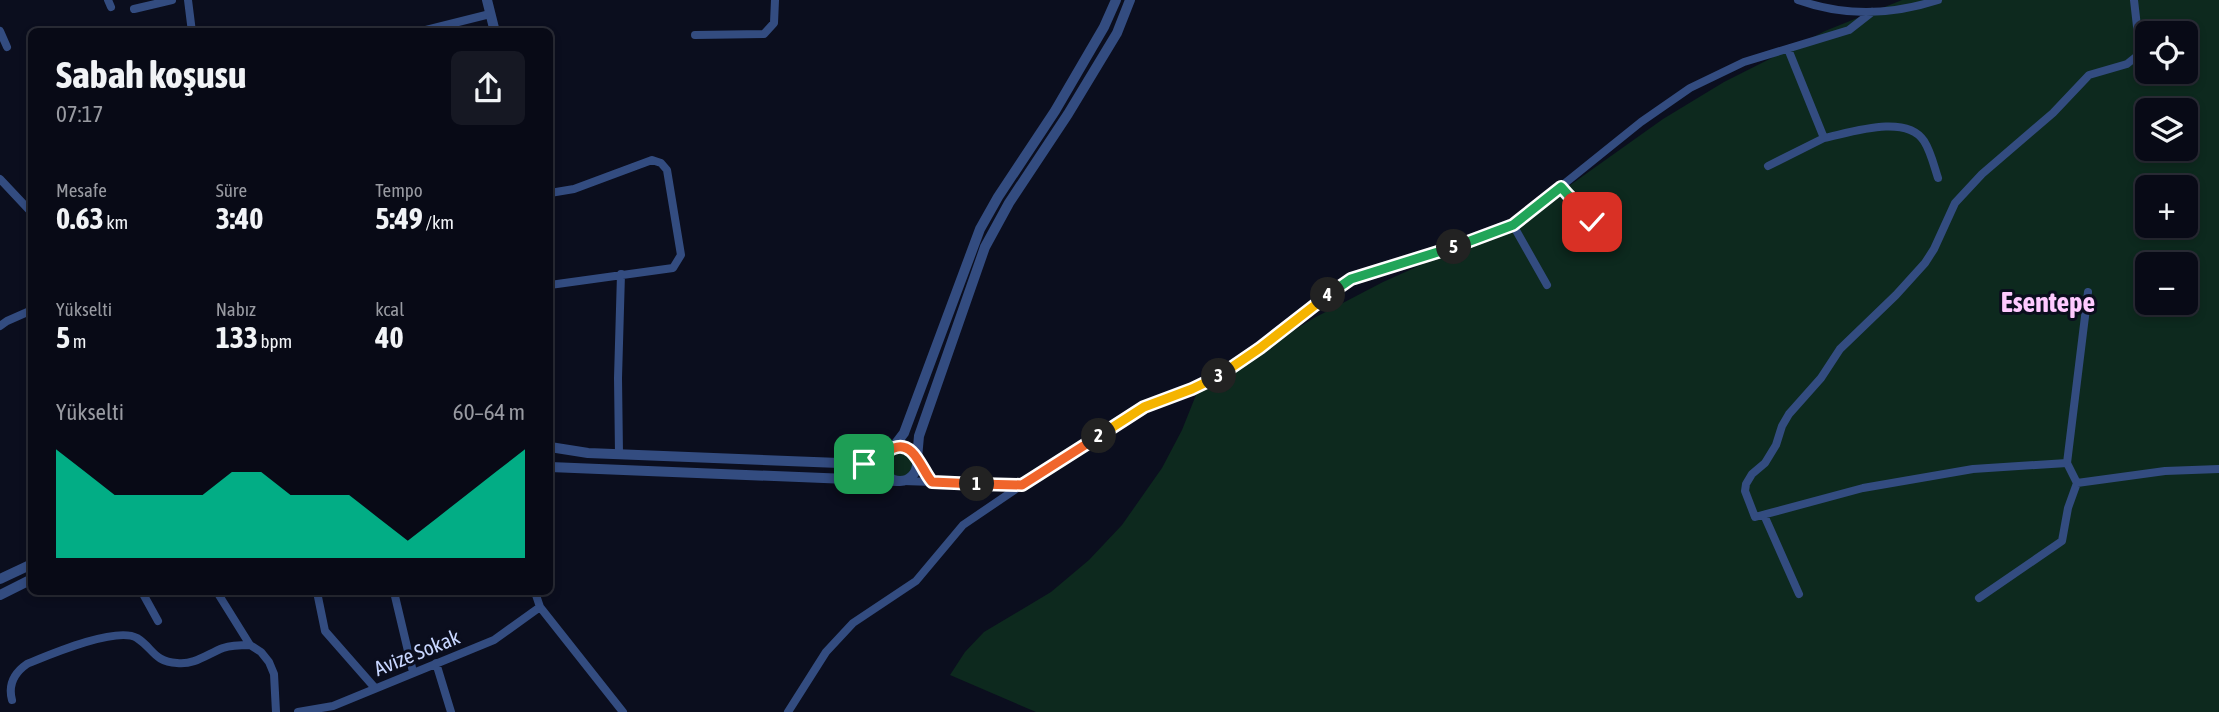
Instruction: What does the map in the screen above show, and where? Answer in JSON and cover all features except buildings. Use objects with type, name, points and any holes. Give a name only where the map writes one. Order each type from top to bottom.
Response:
[{"type":"street","points":[[134,9],[172,0]]},
{"type":"street","points":[[188,0],[192,28]]},
{"type":"street","points":[[487,0],[494,28]]},
{"type":"street","points":[[695,35],[764,34],[774,23],[775,0]]},
{"type":"street","points":[[1116,0],[1104,27],[1055,111],[980,229],[904,433],[884,459],[884,470],[892,479],[900,481],[916,472],[919,436],[985,247],[1004,211],[1068,114],[1116,33],[1130,0]]},
{"type":"street","points":[[1798,0],[1856,13],[1910,9],[1938,0]]},
{"type":"street","points":[[2067,463],[1973,469],[1863,488],[1755,517],[1745,491],[1745,484],[1765,463],[1776,445],[1789,414],[1821,378],[1840,349],[1896,295],[1934,250],[1955,203],[1982,174],[2053,113],[2089,75],[2127,64],[2137,56],[2139,44],[2134,0]]},
{"type":"street","points":[[788,712],[826,652],[853,623],[916,581],[964,525],[1022,485],[1144,407],[1228,372],[1351,279],[1418,259],[1513,225],[1641,122],[1690,88],[1744,62],[1849,30],[1872,12]]},
{"type":"street","points":[[434,28],[490,14]]},
{"type":"street","points":[[0,32],[7,47]]},
{"type":"street","points":[[1788,49],[1824,138]]},
{"type":"street","points":[[1768,166],[1824,138],[1881,126],[1903,129],[1915,133],[1923,140],[1938,178]]},
{"type":"street","points":[[553,192],[574,189],[652,160],[664,166],[681,250],[680,260],[674,268],[553,285]]},
{"type":"street","points":[[0,179],[28,209]]},
{"type":"street","points":[[1561,187],[1592,222]]},
{"type":"street","points":[[1513,225],[1547,285]]},
{"type":"street","points":[[620,454],[618,378],[621,274]]},
{"type":"street","points":[[1979,597],[2062,541],[2068,508],[2077,482],[2067,463],[2088,292]]},
{"type":"street","points":[[0,326],[28,312]]},
{"type":"street","points":[[553,448],[573,452],[864,464],[888,452],[906,447],[932,482]]},
{"type":"street","points":[[553,467],[1022,485]]},
{"type":"street","points":[[2077,482],[2165,471],[2219,469]]},
{"type":"street","points":[[1764,515],[1799,594]]},
{"type":"street","points":[[0,579],[28,566]]},
{"type":"street","points":[[0,595],[28,581]]},
{"type":"street","points":[[144,595],[158,621]]},
{"type":"street","points":[[219,595],[250,645],[261,652],[269,662],[274,674],[276,712]]},
{"type":"street","points":[[318,595],[325,631],[375,688]]},
{"type":"street","points":[[395,595],[413,672]]},
{"type":"street","points":[[536,595],[540,607],[623,712]]},
{"type":"street","name":"Avize Sokak","points":[[298,712],[333,706],[494,640],[540,607]]},
{"type":"street","points":[[12,700],[15,675],[27,664],[95,640],[122,634],[130,635],[163,661],[179,664],[195,662],[222,648],[250,645]]},
{"type":"street","points":[[436,663],[451,712]]},
{"type":"green space","points":[[1902,0],[2219,0],[2219,712],[1036,712],[950,675],[965,652],[984,632],[1051,592],[1089,560],[1122,525],[1162,468],[1182,430],[1198,390],[1314,318],[1383,282],[1501,229],[1552,198],[1663,119],[1724,82],[1825,31]]},
{"type":"green space","points":[[901,450],[911,454],[915,464],[911,474],[901,478],[891,474],[887,464],[891,454]]},
{"type":"district","name":"Esentepe","points":[[2048,302]]},
{"type":"route","points":[[864,464],[873,462],[896,447],[906,447],[914,453],[932,482],[1022,485],[1144,407],[1228,372],[1351,279],[1454,247],[1513,225],[1561,187],[1592,222]]}]
